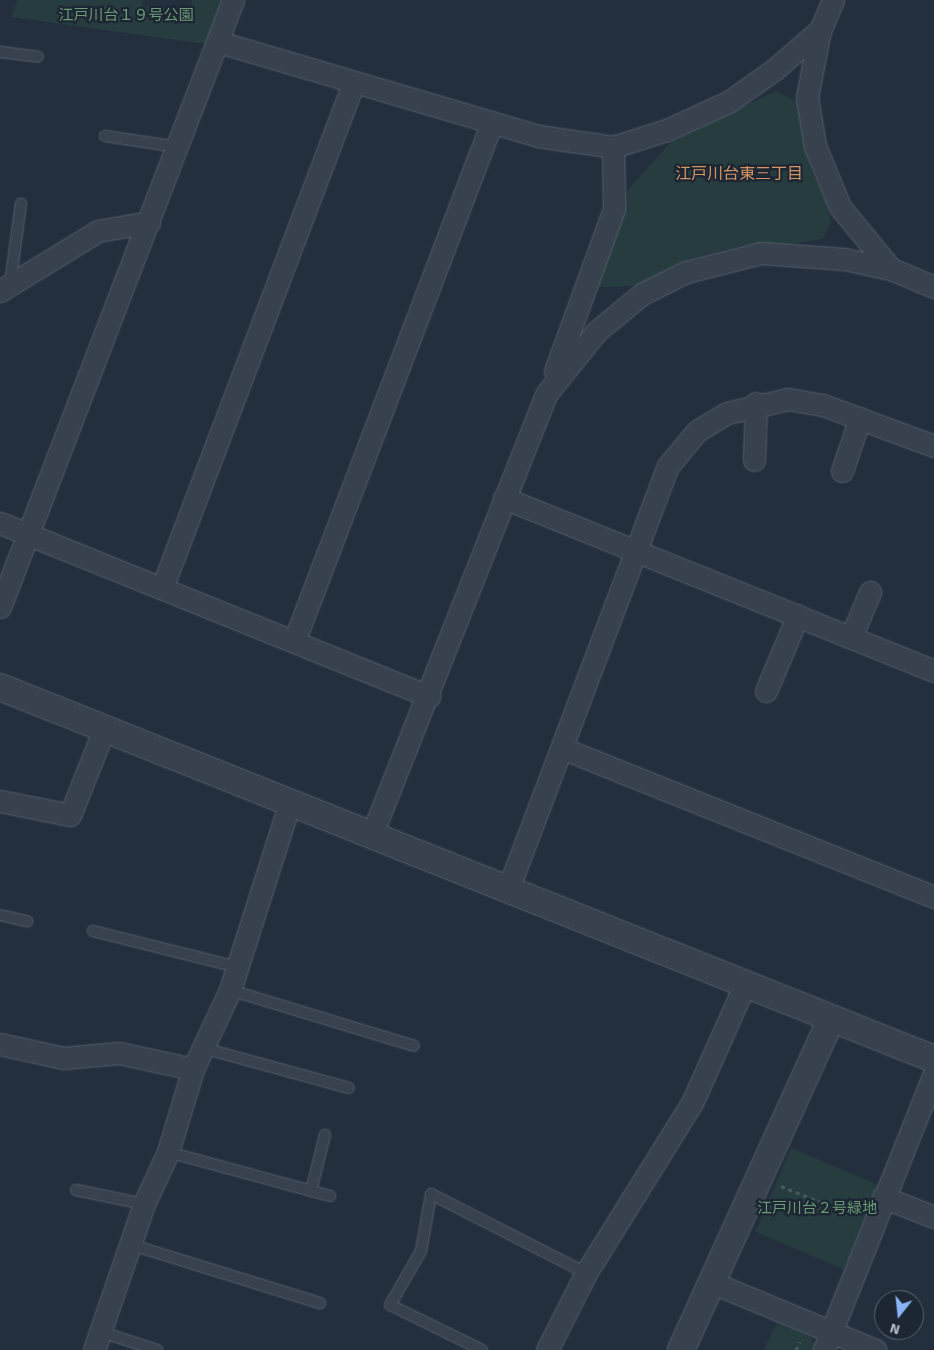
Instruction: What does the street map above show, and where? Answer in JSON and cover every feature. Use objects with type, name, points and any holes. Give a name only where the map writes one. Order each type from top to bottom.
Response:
[{"type":"street","points":[[0,607],[219,42],[233,0]]},
{"type":"street","points":[[833,0],[820,30],[807,97],[815,146],[840,207],[891,269]]},
{"type":"street","points":[[219,42],[353,84],[538,136],[613,147],[667,130],[730,100],[775,70],[820,30]]},
{"type":"street","points":[[162,588],[353,84]]},
{"type":"street","points":[[295,639],[492,122]]},
{"type":"street","points":[[372,834],[429,696],[504,498],[547,393],[614,209],[613,147]]},
{"type":"street","points":[[5,288],[98,231],[149,222]]},
{"type":"street","points":[[547,393],[575,355],[622,309],[686,272],[760,253],[798,252],[891,269],[934,286]]},
{"type":"street","points":[[508,888],[564,748],[639,550],[668,466],[697,431],[727,412],[756,403],[788,399],[860,418],[934,446]]},
{"type":"street","points":[[754,460],[756,403]]},
{"type":"street","points":[[842,471],[860,418]]},
{"type":"street","points":[[504,498],[639,550],[934,671]]},
{"type":"street","points":[[0,523],[295,639],[429,696]]},
{"type":"street","points":[[851,637],[870,592]]},
{"type":"street","points":[[766,690],[798,615]]},
{"type":"street","points":[[0,687],[934,1059]]},
{"type":"street","points":[[0,801],[70,815],[105,728]]},
{"type":"street","points":[[564,748],[934,897]]},
{"type":"street","points":[[98,1341],[144,1204],[168,1152],[193,1069],[230,990],[290,802]]},
{"type":"street","points":[[547,1350],[586,1272],[692,1103],[745,984]]},
{"type":"street","points":[[681,1350],[831,1019]]},
{"type":"street","points":[[0,1044],[63,1058],[119,1053],[193,1069]]},
{"type":"street","points":[[828,1341],[883,1197],[934,1074]]},
{"type":"street","points":[[883,1197],[934,1217]]},
{"type":"street","points":[[711,1282],[828,1341],[875,1350]]},
{"type":"lane","points":[[0,52],[38,57]]},
{"type":"lane","points":[[105,136],[178,146]]},
{"type":"lane","points":[[5,288],[21,204]]},
{"type":"lane","points":[[0,915],[27,920]]},
{"type":"lane","points":[[93,931],[237,967]]},
{"type":"lane","points":[[230,990],[414,1046]]},
{"type":"lane","points":[[203,1048],[349,1088]]},
{"type":"lane","points":[[311,1191],[324,1135]]},
{"type":"lane","points":[[168,1152],[330,1196]]},
{"type":"lane","points":[[76,1190],[144,1204]]},
{"type":"lane","points":[[482,1350],[390,1305],[421,1251],[431,1194],[586,1272]]},
{"type":"lane","points":[[130,1244],[320,1303]]},
{"type":"lane","points":[[98,1341],[157,1350]]},
{"type":"path","points":[[772,1183],[873,1224]]},
{"type":"green space","name":"江戸川台１９号公園","points":[[18,0],[143,0],[142,6],[193,13],[191,0],[223,0],[206,44],[11,17]]},
{"type":"green space","points":[[776,91],[797,102],[811,170],[827,203],[831,224],[822,239],[779,246],[743,245],[688,259],[637,286],[596,287],[624,194],[671,142]]},
{"type":"green space","name":"江戸川台２号緑地","points":[[791,1148],[879,1186],[844,1269],[755,1232]]},
{"type":"green space","points":[[777,1322],[811,1337],[817,1350],[764,1350]]},
{"type":"district","name":"江戸川台東三丁目","points":[[739,174]]}]
